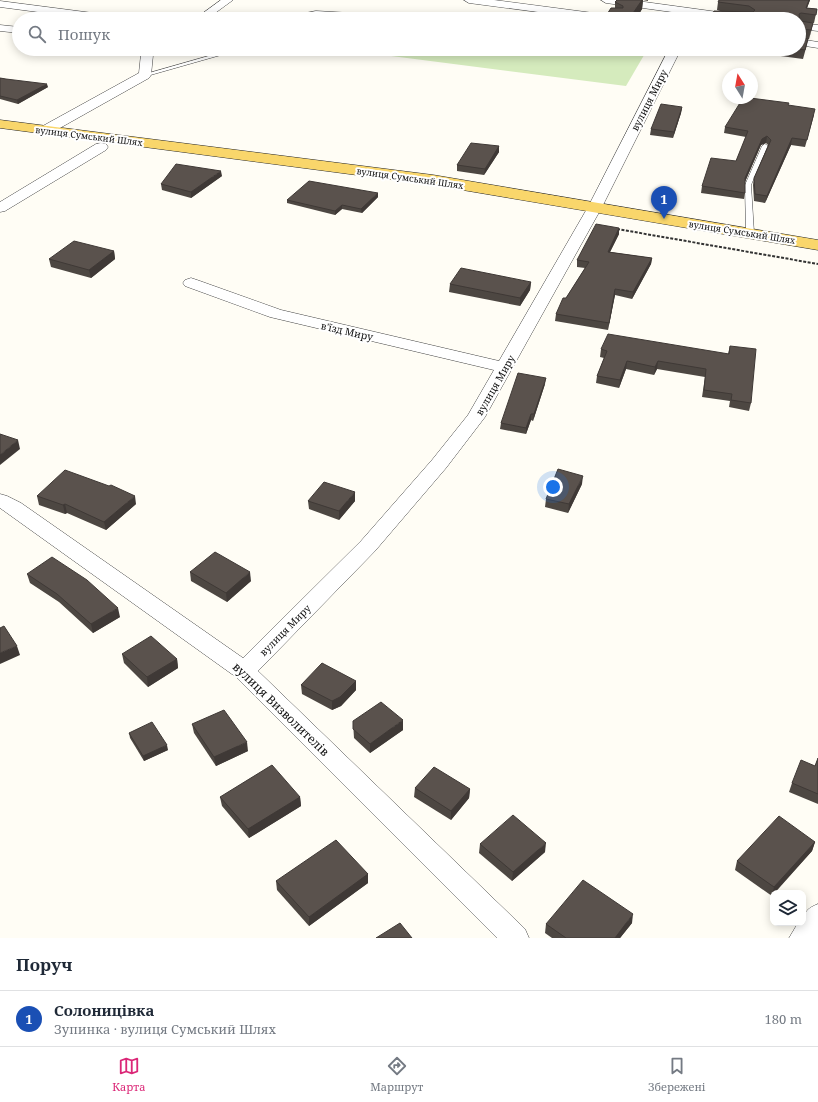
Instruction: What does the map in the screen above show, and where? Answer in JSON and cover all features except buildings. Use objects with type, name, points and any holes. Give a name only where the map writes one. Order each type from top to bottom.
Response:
[{"type":"main road","name":"вулиця Сумський Шлях","points":[[0,124],[433,180],[818,245]]},
{"type":"street","points":[[210,12],[228,0]]},
{"type":"street","points":[[469,0],[562,12]]},
{"type":"street","points":[[606,0],[671,12]]},
{"type":"street","points":[[0,4],[62,12]]},
{"type":"street","points":[[806,27],[818,28]]},
{"type":"street","points":[[0,28],[12,29]]},
{"type":"street","points":[[806,43],[818,45]]},
{"type":"street","points":[[46,130],[145,75],[149,56]]},
{"type":"street","name":"вулиця Миру","points":[[244,671],[368,546],[439,464],[476,417],[596,207],[672,56]]},
{"type":"street","points":[[0,208],[101,147]]},
{"type":"street","name":"в'їзд Миру","points":[[191,284],[276,314],[505,368]]},
{"type":"street","name":"вулиця Визволителів","points":[[0,500],[14,508],[244,671],[515,938]]},
{"type":"street","points":[[803,938],[818,916]]},
{"type":"lane","points":[[145,75],[214,56]]},
{"type":"lane","points":[[750,233],[748,185],[765,146]]},
{"type":"path","points":[[586,224],[818,264]]},
{"type":"green space","points":[[391,56],[644,56],[626,86]]},
{"type":"place","name":"Солоницівка","points":[[664,219]]}]
